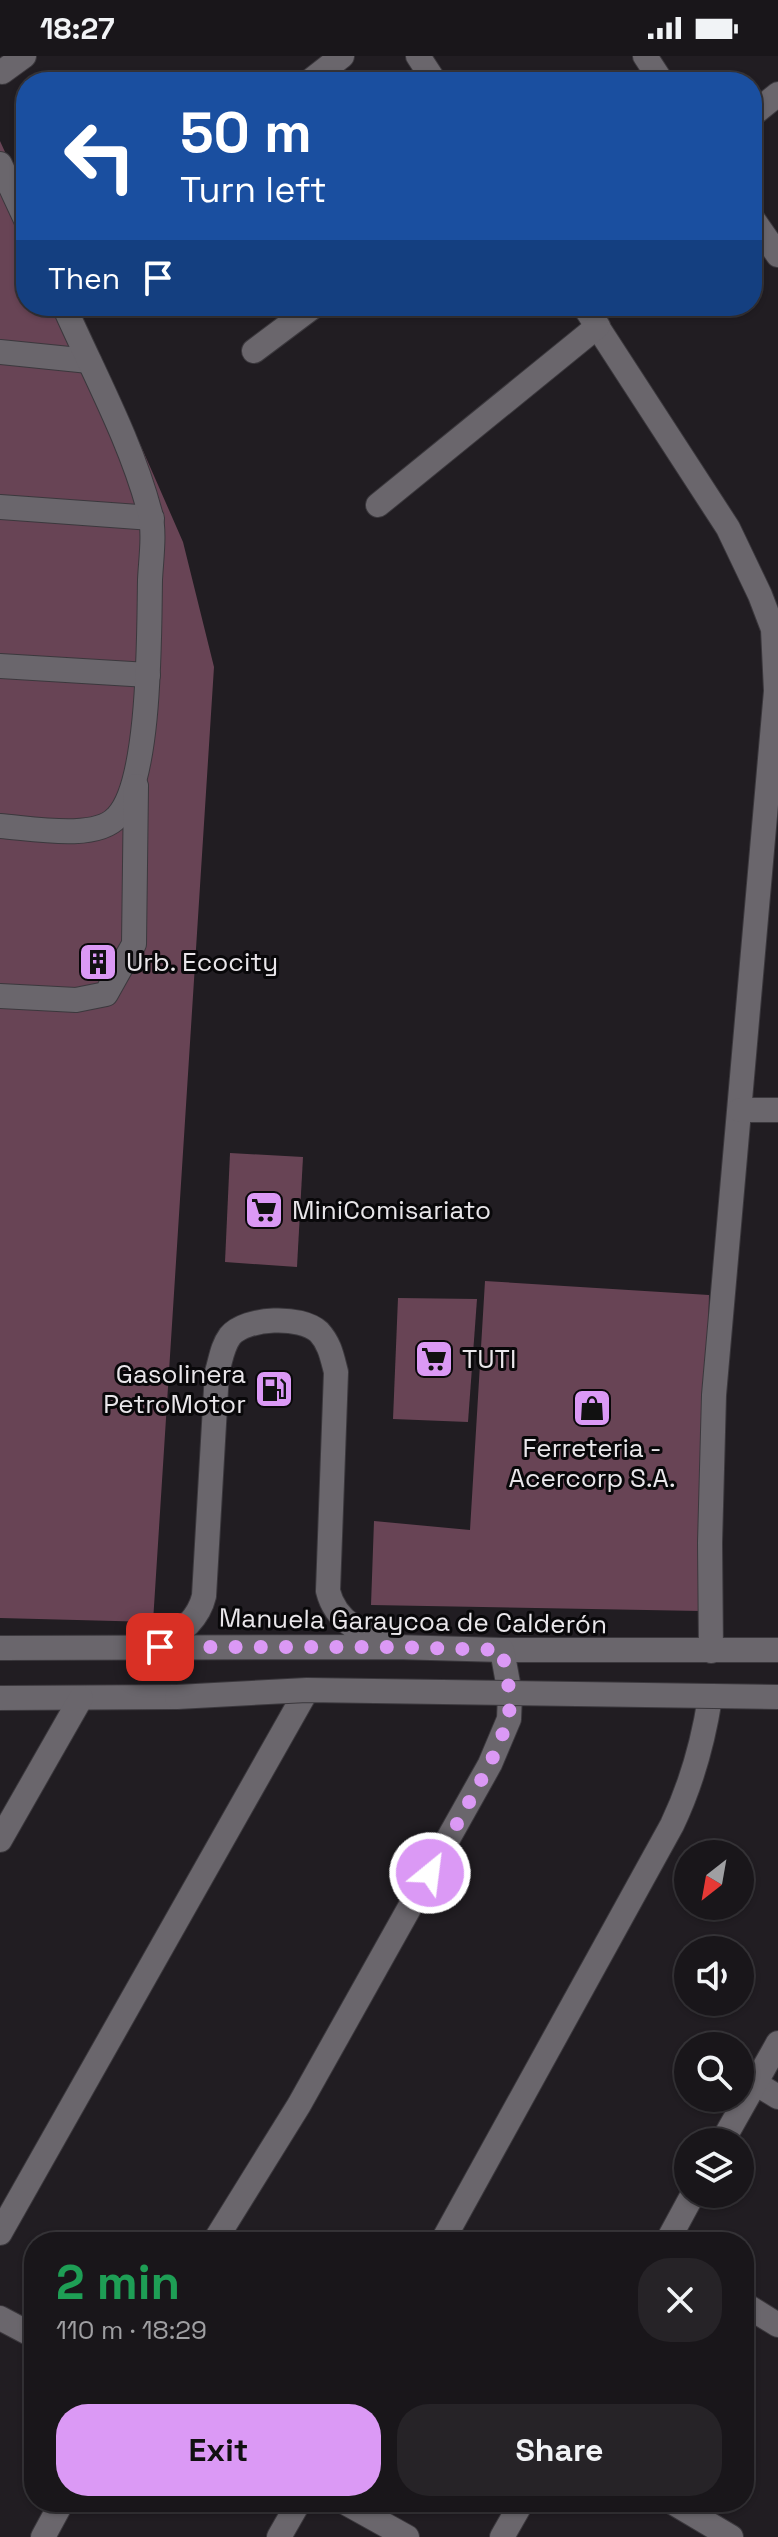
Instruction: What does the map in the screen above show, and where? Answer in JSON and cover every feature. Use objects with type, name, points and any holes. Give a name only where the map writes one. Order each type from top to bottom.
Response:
[{"type":"street","points":[[2,72],[24,56]]},
{"type":"street","points":[[322,72],[342,56]]},
{"type":"street","points":[[762,107],[778,94]]},
{"type":"street","points":[[3,177],[16,201]]},
{"type":"street","points":[[762,232],[778,255]]},
{"type":"street","points":[[0,996],[76,1000],[106,994],[134,944],[136,773],[148,675],[152,518],[129,450],[69,316]]},
{"type":"street","points":[[254,351],[301,316]]},
{"type":"street","points":[[378,505],[591,316],[728,528],[775,629],[776,691],[714,1395],[711,1651]]},
{"type":"street","points":[[0,352],[89,361]]},
{"type":"street","points":[[0,507],[152,518]]},
{"type":"street","points":[[0,666],[148,675]]},
{"type":"street","points":[[0,826],[86,832],[117,818],[136,773]]},
{"type":"street","points":[[740,1110],[778,1110]]},
{"type":"street","points":[[160,1647],[190,1623],[201,1609],[204,1596],[217,1372],[224,1346],[233,1333],[247,1324],[285,1321],[310,1325],[319,1332],[330,1348],[336,1372],[328,1591],[331,1604],[345,1621],[361,1632],[395,1647]]},
{"type":"street","name":"Manuela Garaycoa de Calderón","points":[[0,1648],[778,1650]]},
{"type":"street","points":[[220,2232],[299,2105],[490,1764],[509,1719],[510,1694],[502,1650]]},
{"type":"street","points":[[0,2233],[307,1690]]},
{"type":"street","points":[[0,1698],[177,1697],[307,1690],[778,1697]]},
{"type":"street","points":[[0,1840],[81,1698]]},
{"type":"street","points":[[448,2232],[672,1825],[689,1789],[702,1747],[710,1698]]},
{"type":"street","points":[[730,2128],[778,2043]]},
{"type":"street","points":[[755,2083],[778,2097]]},
{"type":"street","points":[[672,2232],[685,2208]]},
{"type":"street","points":[[754,2310],[778,2325]]},
{"type":"street","points":[[0,2318],[24,2331]]},
{"type":"street","points":[[43,2537],[57,2512]]},
{"type":"street","points":[[279,2537],[293,2512]]},
{"type":"street","points":[[362,2512],[407,2537]]},
{"type":"street","points":[[502,2537],[516,2512]]},
{"type":"street","points":[[689,2512],[731,2537]]},
{"type":"building","name":"Urb. Ecocity","points":[[0,141],[16,176],[16,316],[80,316],[183,542],[214,667],[153,1622],[0,1618]]},
{"type":"building","name":"MiniComisariato","points":[[230,1153],[303,1157],[297,1267],[225,1262]]},
{"type":"building","name":"Ferreteria - Acercorp S.A.","points":[[485,1281],[709,1295],[701,1611],[371,1605],[374,1521],[470,1530]]},
{"type":"building","name":"TUTI","points":[[398,1298],[477,1299],[468,1422],[393,1419]]},
{"type":"place","name":"Urb. Ecocity","points":[[98,962]]},
{"type":"place","name":"MiniComisariato","points":[[264,1210]]},
{"type":"place","name":"TUTI","points":[[434,1359]]},
{"type":"place","name":"Gasolinera PetroMotor","points":[[274,1389]]},
{"type":"place","name":"Ferreteria - Acercorp S.A.","points":[[592,1408]]},
{"type":"route","points":[[160,1647],[502,1650],[510,1694],[509,1719],[490,1764],[430,1873]]}]
